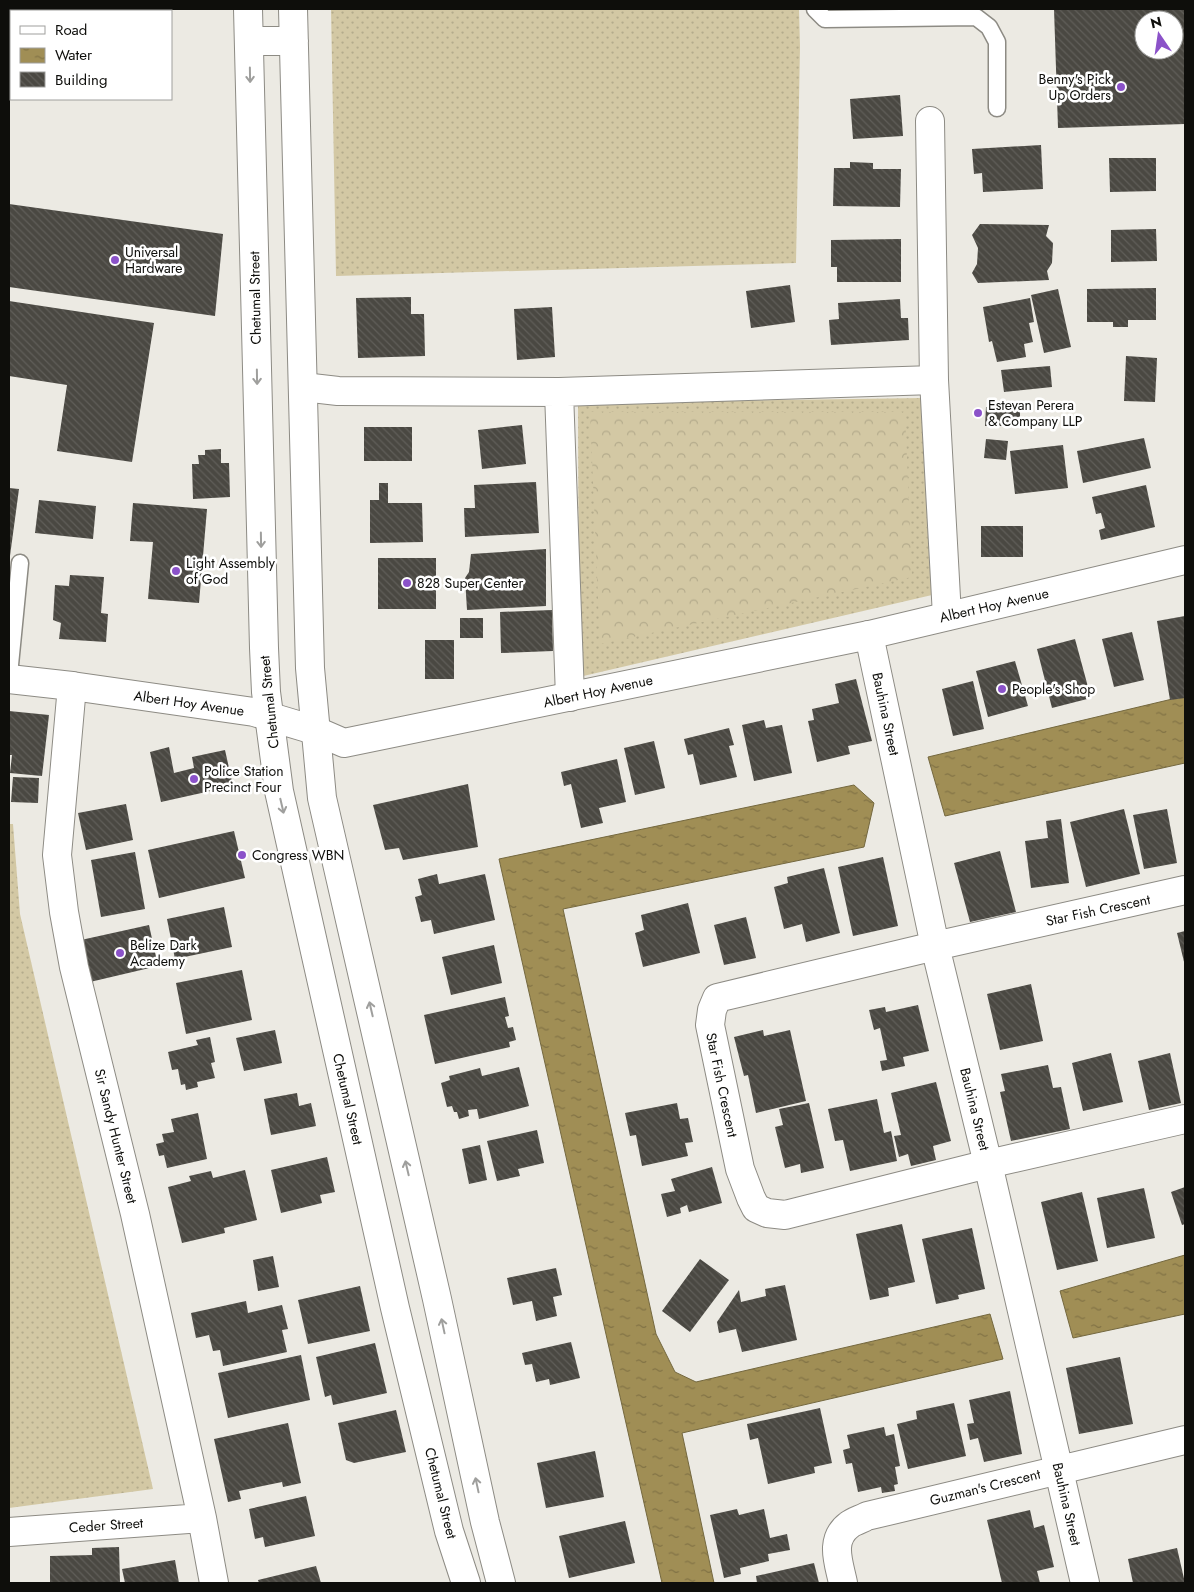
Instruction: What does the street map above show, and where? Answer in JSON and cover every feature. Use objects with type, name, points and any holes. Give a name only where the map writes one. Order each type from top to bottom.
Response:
[{"type":"main road","name":"Chetumal Street","points":[[248,9],[264,648],[266,692],[279,791],[395,1308],[449,1532],[466,1583]]},
{"type":"main road","points":[[294,9],[310,659],[314,730],[322,798],[386,1072],[485,1522],[501,1583]]},
{"type":"main road","points":[[249,41],[294,41]]},
{"type":"main road","points":[[930,122],[934,380],[947,616]]},
{"type":"main road","points":[[302,387],[338,391],[559,392],[934,380]]},
{"type":"main road","points":[[559,392],[570,697]]},
{"type":"main road","name":"Albert Hoy Avenue","points":[[9,679],[254,712],[314,730],[344,743],[869,635],[1185,560]]},
{"type":"main road","name":"Bauhina Street","points":[[869,635],[935,946],[988,1164],[1085,1583]]},
{"type":"main road","name":"Sir Sandy Hunter Street","points":[[72,686],[57,854],[64,912],[74,967],[135,1214],[202,1518],[214,1583]]},
{"type":"main road","name":"Star Fish Crescent","points":[[1185,890],[935,946],[717,998],[712,1010],[710,1025],[740,1169],[756,1208],[767,1214],[785,1215],[988,1164],[1185,1119]]},
{"type":"main road","points":[[344,1081],[386,1072]]},
{"type":"main road","points":[[395,1308],[437,1299]]},
{"type":"main road","name":"Guzman's Crescent","points":[[843,1583],[836,1550],[839,1536],[849,1525],[867,1516],[1185,1440]]},
{"type":"main road","name":"Ceder Street","points":[[9,1532],[202,1518]]},
{"type":"main road","points":[[449,1532],[485,1522]]},
{"type":"lane","points":[[816,9],[825,19],[976,18],[989,27],[997,42],[997,108]]},
{"type":"lane","points":[[9,675],[20,564]]},
{"type":"green space","points":[[331,9],[799,9],[796,263],[336,276]]},
{"type":"green space","points":[[923,398],[932,595],[579,677],[578,403]]},
{"type":"green space","points":[[590,412],[905,412],[912,577],[600,644]]},
{"type":"green space","points":[[9,824],[13,824],[20,914],[153,1489],[9,1508]]},
{"type":"water","points":[[1185,696],[1185,763],[945,816],[928,757]]},
{"type":"water","points":[[854,785],[874,803],[864,847],[563,909],[656,1334],[675,1372],[696,1382],[990,1314],[1003,1359],[682,1433],[714,1583],[662,1583],[499,859]]},
{"type":"water","points":[[1185,1255],[1185,1314],[1073,1338],[1060,1291]]},
{"type":"building","name":"Benny's Pick Up Orders","points":[[1054,9],[1185,9],[1185,124],[1058,128]]},
{"type":"building","points":[[900,95],[903,136],[853,139],[850,99]]},
{"type":"building","points":[[1041,145],[1043,189],[983,192],[982,173],[974,174],[972,149]]},
{"type":"building","points":[[1109,158],[1156,158],[1156,191],[1110,192]]},
{"type":"building","points":[[850,162],[873,163],[873,169],[901,169],[900,207],[833,206],[834,168],[850,168]]},
{"type":"building","name":"Universal Hardware","points":[[9,204],[223,234],[215,316],[9,287]]},
{"type":"building","points":[[980,224],[1049,225],[1046,236],[1053,243],[1052,263],[1047,271],[1049,280],[978,283],[972,273],[977,264],[978,248],[972,235]]},
{"type":"building","points":[[1156,229],[1157,261],[1111,262],[1111,230]]},
{"type":"building","points":[[901,239],[901,282],[837,282],[837,267],[831,267],[831,240]]},
{"type":"building","points":[[790,285],[795,322],[751,328],[746,291]]},
{"type":"building","points":[[1156,288],[1156,320],[1128,320],[1128,327],[1113,327],[1113,322],[1087,322],[1087,289]]},
{"type":"building","points":[[1058,289],[1071,347],[1044,353],[1031,295]]},
{"type":"building","points":[[411,297],[411,314],[424,314],[425,356],[358,358],[356,298]]},
{"type":"building","points":[[1030,298],[1034,322],[1029,323],[1033,342],[1024,344],[1026,357],[997,362],[992,341],[989,342],[983,307]]},
{"type":"building","points":[[900,299],[901,318],[908,318],[909,340],[831,345],[829,320],[839,319],[838,303]]},
{"type":"building","points":[[9,301],[154,323],[132,462],[57,451],[67,385],[9,376]]},
{"type":"building","points":[[552,307],[555,357],[517,360],[514,309]]},
{"type":"building","points":[[1126,356],[1157,358],[1155,402],[1124,401]]},
{"type":"building","points":[[1050,366],[1052,387],[1004,392],[1001,370]]},
{"type":"building","points":[[986,407],[1020,407],[1020,426],[985,426]]},
{"type":"building","points":[[522,425],[526,464],[482,469],[478,430]]},
{"type":"building","points":[[364,427],[412,427],[412,461],[364,461]]},
{"type":"building","points":[[1144,438],[1151,468],[1083,483],[1077,451]]},
{"type":"building","points":[[986,439],[1008,441],[1006,460],[984,458]]},
{"type":"building","points":[[1063,445],[1068,488],[1015,494],[1010,451]]},
{"type":"building","points":[[221,449],[221,463],[229,463],[230,497],[193,499],[192,464],[199,464],[198,455],[205,455],[205,450]]},
{"type":"building","points":[[536,482],[539,533],[465,537],[464,508],[475,508],[474,485]]},
{"type":"building","points":[[379,483],[388,483],[388,503],[422,503],[423,542],[370,543],[370,500],[379,500]]},
{"type":"building","points":[[1146,485],[1155,527],[1101,540],[1099,530],[1105,528],[1101,513],[1096,514],[1092,497]]},
{"type":"building","points":[[9,488],[19,489],[10,556],[9,556]]},
{"type":"building","points":[[39,500],[96,506],[93,539],[35,533]]},
{"type":"building","name":"Light Assembly of God","points":[[133,503],[207,509],[199,603],[148,599],[153,542],[130,541]]},
{"type":"building","points":[[981,526],[1023,526],[1023,557],[981,557]]},
{"type":"building","points":[[546,549],[546,606],[467,610],[465,578],[469,572],[471,554]]},
{"type":"building","name":"828 Super Center","points":[[378,558],[436,558],[436,609],[378,609]]},
{"type":"building","points":[[70,575],[104,577],[101,613],[108,614],[106,642],[59,639],[61,623],[53,620],[55,585],[69,586]]},
{"type":"building","points":[[552,610],[553,651],[501,653],[500,612]]},
{"type":"building","points":[[1185,616],[1185,698],[1170,700],[1157,621]]},
{"type":"building","points":[[460,618],[483,618],[483,638],[460,638]]},
{"type":"building","points":[[1132,632],[1144,680],[1114,687],[1102,639]]},
{"type":"building","points":[[1075,639],[1091,698],[1052,708],[1037,649]]},
{"type":"building","points":[[425,640],[454,640],[454,679],[425,679]]},
{"type":"building","name":"People's Shop","points":[[1015,661],[1028,706],[988,717],[976,671]]},
{"type":"building","points":[[856,679],[872,741],[848,746],[850,754],[817,762],[808,721],[814,720],[812,709],[839,703],[835,684]]},
{"type":"building","points":[[973,681],[984,729],[953,736],[942,689]]},
{"type":"building","points":[[9,711],[49,715],[42,776],[10,773],[12,755],[9,755]]},
{"type":"building","points":[[764,720],[766,728],[782,725],[792,773],[754,781],[742,725]]},
{"type":"building","points":[[729,728],[734,745],[729,746],[737,777],[700,785],[693,754],[688,755],[684,739]]},
{"type":"building","points":[[654,741],[665,788],[635,795],[624,748]]},
{"type":"building","name":"Police Station Precinct Four","points":[[169,747],[174,773],[194,768],[192,757],[225,750],[233,786],[161,802],[150,752]]},
{"type":"building","points":[[617,759],[626,802],[599,808],[603,823],[581,828],[571,784],[564,786],[561,772]]},
{"type":"building","points":[[13,777],[39,778],[38,803],[11,802]]},
{"type":"building","points":[[468,784],[478,847],[403,860],[399,848],[385,850],[373,805]]},
{"type":"building","points":[[126,804],[133,840],[86,850],[78,813]]},
{"type":"building","points":[[1124,809],[1140,874],[1086,887],[1070,822]]},
{"type":"building","points":[[1167,809],[1177,863],[1144,869],[1133,815]]},
{"type":"building","points":[[1061,819],[1069,883],[1031,888],[1025,841],[1048,838],[1046,821]]},
{"type":"building","points":[[234,831],[245,878],[159,898],[148,850]]},
{"type":"building","points":[[1000,851],[1016,912],[970,922],[954,863]]},
{"type":"building","points":[[135,852],[145,909],[101,917],[91,860]]},
{"type":"building","points":[[883,857],[898,926],[853,936],[838,867]]},
{"type":"building","points":[[824,868],[840,933],[806,942],[802,924],[784,929],[774,887],[788,883],[787,877]]},
{"type":"building","points":[[437,874],[439,884],[485,874],[495,920],[434,934],[431,920],[421,922],[415,897],[422,895],[418,879]]},
{"type":"building","points":[[688,903],[700,953],[643,967],[635,933],[644,930],[641,915]]},
{"type":"building","points":[[224,907],[232,947],[175,959],[167,919]]},
{"type":"building","points":[[746,917],[756,958],[724,965],[714,925]]},
{"type":"building","name":"Belize Dark Academy","points":[[149,925],[158,966],[90,982],[81,940]]},
{"type":"building","points":[[1185,931],[1185,966],[1177,933]]},
{"type":"building","points":[[494,945],[502,983],[451,995],[442,957]]},
{"type":"building","points":[[242,970],[252,1020],[186,1034],[176,983]]},
{"type":"building","points":[[1031,984],[1043,1041],[1000,1050],[987,994]]},
{"type":"building","points":[[505,997],[509,1016],[505,1017],[508,1028],[513,1027],[516,1040],[509,1042],[510,1047],[435,1064],[424,1015]]},
{"type":"building","points":[[918,1005],[929,1051],[903,1057],[905,1066],[882,1071],[880,1061],[887,1060],[880,1028],[874,1030],[869,1010],[885,1007],[886,1012]]},
{"type":"building","points":[[275,1030],[282,1063],[244,1071],[236,1038]]},
{"type":"building","points":[[763,1030],[764,1036],[790,1030],[806,1101],[756,1113],[748,1075],[744,1076],[734,1037]]},
{"type":"building","points":[[210,1037],[215,1062],[211,1063],[215,1078],[197,1082],[198,1087],[186,1090],[185,1084],[181,1085],[178,1069],[172,1070],[168,1052],[198,1045],[196,1040]]},
{"type":"building","points":[[1111,1053],[1123,1102],[1083,1111],[1072,1063]]},
{"type":"building","points":[[1170,1053],[1181,1103],[1149,1110],[1138,1061]]},
{"type":"building","points":[[1048,1065],[1053,1088],[1061,1087],[1070,1129],[1011,1141],[1000,1092],[1005,1091],[1001,1074]]},
{"type":"building","points":[[519,1067],[529,1106],[479,1119],[477,1109],[468,1110],[469,1116],[459,1119],[457,1112],[454,1112],[452,1106],[447,1107],[441,1083],[450,1080],[449,1076],[480,1068],[482,1076]]},
{"type":"building","points":[[936,1082],[951,1141],[933,1146],[936,1160],[911,1166],[908,1154],[899,1157],[894,1136],[901,1135],[891,1093]]},
{"type":"building","points":[[297,1093],[299,1106],[311,1103],[316,1126],[271,1135],[264,1099]]},
{"type":"building","points":[[877,1099],[884,1133],[891,1131],[897,1161],[850,1171],[843,1140],[835,1141],[828,1109]]},
{"type":"building","points":[[677,1103],[680,1119],[688,1118],[693,1142],[685,1143],[688,1156],[642,1166],[636,1135],[630,1136],[625,1113]]},
{"type":"building","points":[[809,1103],[824,1168],[801,1173],[800,1164],[785,1168],[775,1127],[783,1125],[779,1109]]},
{"type":"building","points":[[198,1113],[207,1159],[167,1168],[164,1155],[159,1156],[156,1144],[164,1142],[162,1134],[174,1132],[171,1119]]},
{"type":"building","points":[[537,1130],[544,1163],[518,1169],[520,1176],[497,1181],[487,1141]]},
{"type":"building","points":[[480,1145],[487,1180],[469,1184],[462,1149]]},
{"type":"building","points":[[327,1157],[335,1192],[320,1195],[322,1203],[281,1213],[271,1170]]},
{"type":"building","points":[[712,1167],[722,1203],[689,1212],[687,1205],[680,1208],[681,1213],[667,1217],[661,1194],[675,1191],[671,1179]]},
{"type":"building","points":[[245,1170],[257,1220],[224,1228],[225,1233],[182,1243],[168,1187],[191,1181],[189,1176],[211,1171],[213,1178]]},
{"type":"building","points":[[1185,1187],[1185,1224],[1182,1225],[1171,1192]]},
{"type":"building","points":[[1144,1188],[1155,1238],[1107,1248],[1097,1198]]},
{"type":"building","points":[[1082,1192],[1098,1261],[1057,1270],[1041,1202]]},
{"type":"building","points":[[902,1224],[915,1282],[888,1288],[889,1296],[870,1300],[856,1234]]},
{"type":"building","points":[[972,1228],[985,1289],[958,1295],[959,1299],[936,1304],[922,1239]]},
{"type":"building","points":[[273,1256],[279,1287],[258,1291],[253,1260]]},
{"type":"building","points":[[700,1259],[729,1280],[690,1332],[662,1311]]},
{"type":"building","points":[[556,1268],[562,1295],[553,1297],[557,1316],[536,1321],[532,1301],[513,1305],[507,1278]]},
{"type":"building","points":[[785,1285],[797,1340],[742,1352],[736,1329],[719,1333],[717,1322],[739,1290],[741,1302],[766,1296],[765,1289]]},
{"type":"building","points":[[360,1286],[370,1331],[308,1344],[298,1300]]},
{"type":"building","points":[[246,1301],[248,1313],[282,1305],[288,1329],[282,1330],[287,1352],[223,1366],[220,1350],[213,1351],[209,1335],[196,1338],[191,1313]]},
{"type":"building","points":[[571,1342],[580,1378],[550,1385],[549,1379],[536,1382],[532,1364],[525,1365],[522,1353]]},
{"type":"building","points":[[375,1343],[387,1393],[333,1405],[331,1395],[325,1397],[316,1357]]},
{"type":"building","points":[[301,1355],[310,1400],[228,1418],[218,1373]]},
{"type":"building","points":[[1120,1357],[1133,1424],[1079,1434],[1066,1368]]},
{"type":"building","points":[[1010,1391],[1022,1454],[984,1462],[978,1438],[970,1440],[967,1424],[974,1423],[969,1400]]},
{"type":"building","points":[[954,1403],[966,1456],[908,1469],[897,1424],[917,1419],[916,1411]]},
{"type":"building","points":[[820,1408],[832,1463],[814,1467],[815,1473],[768,1484],[758,1438],[750,1440],[747,1424]]},
{"type":"building","points":[[396,1410],[406,1452],[354,1463],[346,1460],[338,1423]]},
{"type":"building","points":[[288,1423],[301,1483],[283,1487],[282,1482],[239,1491],[241,1499],[228,1502],[214,1439]]},
{"type":"building","points":[[884,1427],[886,1436],[894,1434],[900,1466],[895,1467],[898,1484],[894,1485],[895,1491],[882,1493],[881,1487],[858,1492],[852,1463],[846,1464],[843,1450],[850,1448],[847,1435]]},
{"type":"building","points":[[595,1451],[604,1497],[546,1508],[537,1463]]},
{"type":"building","points":[[306,1496],[315,1536],[265,1547],[263,1537],[255,1539],[249,1509]]},
{"type":"building","points":[[737,1509],[739,1515],[764,1509],[770,1538],[787,1534],[790,1550],[768,1554],[769,1561],[740,1568],[741,1574],[724,1578],[710,1515]]},
{"type":"building","points":[[1030,1510],[1034,1528],[1044,1525],[1054,1567],[1037,1571],[1040,1583],[1002,1583],[987,1520]]},
{"type":"building","points":[[625,1521],[635,1563],[569,1578],[559,1536]]},
{"type":"building","points":[[119,1547],[120,1583],[50,1583],[50,1556],[92,1555],[92,1548]]},
{"type":"building","points":[[1177,1548],[1185,1583],[1133,1583],[1128,1559]]},
{"type":"building","points":[[175,1560],[179,1583],[125,1583],[122,1569]]},
{"type":"building","points":[[814,1563],[819,1583],[757,1583],[756,1576]]},
{"type":"building","points":[[316,1566],[321,1583],[259,1583],[258,1580]]},
{"type":"place","name":"Benny's Pick Up Orders","points":[[1121,87]]},
{"type":"place","name":"Universal Hardware","points":[[115,260]]},
{"type":"place","name":"Estevan Perera & Company LLP","points":[[978,413]]},
{"type":"place","name":"Light Assembly of God","points":[[176,571]]},
{"type":"place","name":"828 Super Center","points":[[407,583]]},
{"type":"place","name":"People's Shop","points":[[1002,689]]},
{"type":"place","name":"Police Station Precinct Four","points":[[194,779]]},
{"type":"place","name":"Congress WBN","points":[[242,855]]},
{"type":"place","name":"Belize Dark Academy","points":[[120,953]]}]
